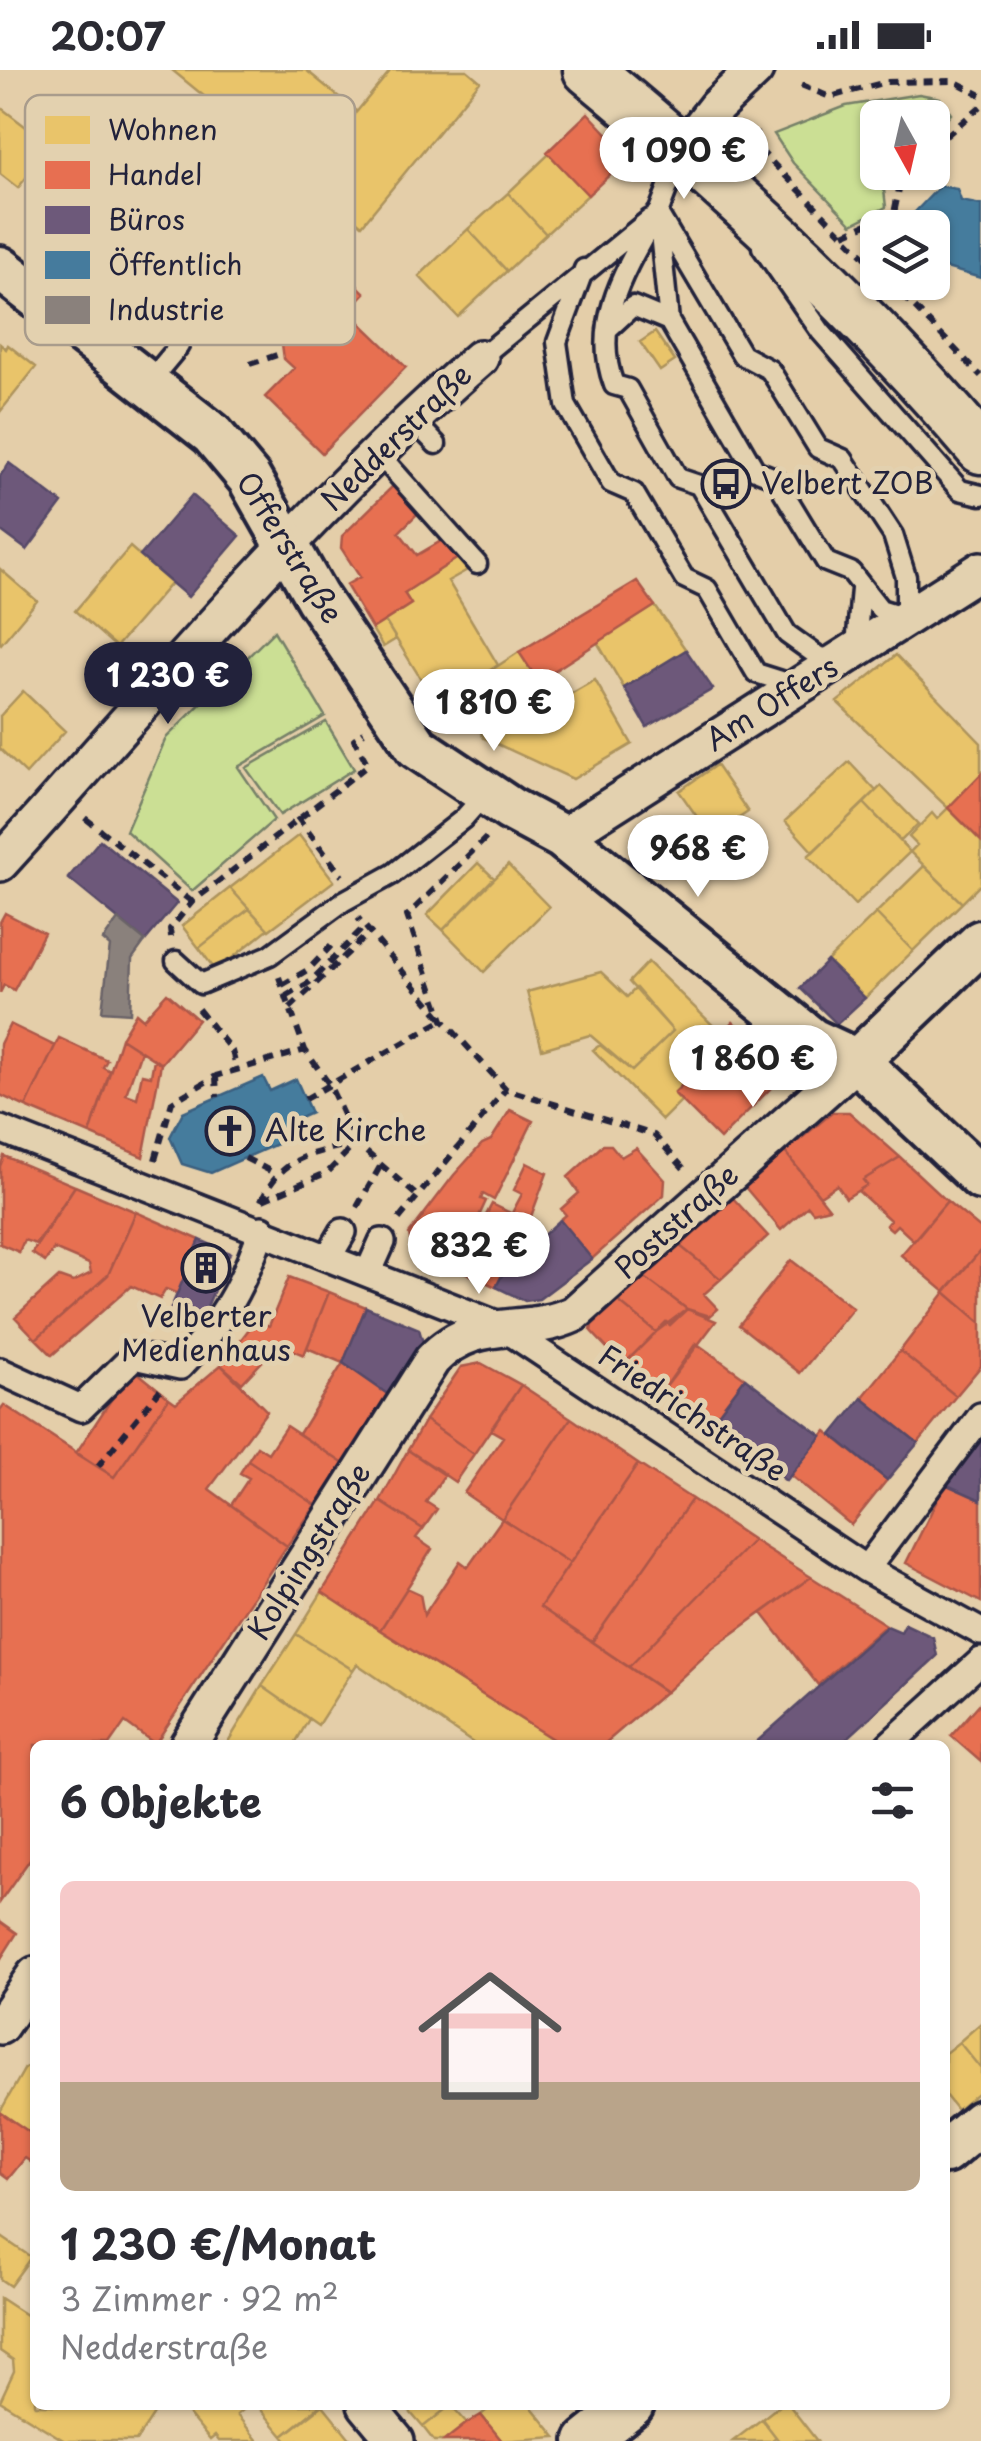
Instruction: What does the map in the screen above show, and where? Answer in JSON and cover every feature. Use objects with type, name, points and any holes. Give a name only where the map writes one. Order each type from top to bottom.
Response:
[{"type":"main road","points":[[588,70],[684,148],[736,198],[900,358],[981,450]]},
{"type":"street","points":[[684,148],[716,107],[756,70]]},
{"type":"street","name":"Offerstraße","points":[[0,268],[25,287]]},
{"type":"street","name":"Offerstraße","points":[[101,345],[212,434],[248,478],[286,547],[417,747],[562,837],[625,900],[812,1040],[857,1061],[981,1178]]},
{"type":"street","name":"Nedderstraße","points":[[0,863],[286,547],[411,418],[480,358]]},
{"type":"street","name":"Am Offers","points":[[562,837],[981,570]]},
{"type":"street","name":"Poststraße","points":[[432,1360],[452,1340],[501,1326],[546,1327],[574,1314],[857,1061],[981,942]]},
{"type":"street","name":"Friedrichstraße","points":[[0,1129],[149,1177],[257,1219],[330,1256],[501,1326],[866,1569],[981,1632]]},
{"type":"street","points":[[0,1372],[82,1408],[134,1356],[180,1366],[215,1330],[244,1282],[257,1219]]},
{"type":"street","points":[[330,1256],[343,1232]]},
{"type":"street","points":[[369,1271],[382,1242]]},
{"type":"street","name":"Kolpingstraße","points":[[191,1740],[432,1360]]},
{"type":"street","points":[[866,1569],[981,1416]]},
{"type":"street","points":[[894,1740],[981,1661]]},
{"type":"street","points":[[0,2026],[30,1991]]},
{"type":"street","points":[[950,2148],[981,2122]]},
{"type":"street","points":[[370,2410],[396,2441]]},
{"type":"street","points":[[588,2441],[626,2410]]},
{"type":"lane","points":[[684,148],[658,213],[619,281],[604,333],[604,354],[614,385],[628,389],[678,478],[699,486],[787,634],[820,656],[844,660],[858,637],[861,589]]},
{"type":"lane","points":[[736,198],[757,240],[821,332],[960,490],[981,495]]},
{"type":"lane","points":[[658,213],[742,355],[770,370],[818,448],[843,458],[893,534],[904,562],[906,618],[880,609],[851,572],[826,562],[775,478],[755,470],[670,321],[658,213]]},
{"type":"lane","name":"Nedderstraße","points":[[480,358],[584,269],[658,213]]},
{"type":"lane","points":[[584,269],[557,342],[566,405],[611,483],[634,493],[684,578],[707,589],[756,673],[785,686],[801,685]]},
{"type":"lane","points":[[604,333],[633,306],[670,321]]},
{"type":"lane","points":[[149,382],[179,346]]},
{"type":"lane","points":[[411,418],[436,444]]},
{"type":"lane","points":[[378,453],[477,564]]},
{"type":"lane","points":[[176,961],[202,984],[270,955],[344,901],[392,874],[463,819],[486,793]]},
{"type":"path","points":[[952,70],[954,81]]},
{"type":"path","points":[[802,84],[830,97],[886,82],[954,81],[981,95]]},
{"type":"path","points":[[950,133],[981,106]]},
{"type":"path","points":[[756,132],[759,149],[860,251]]},
{"type":"path","points":[[843,234],[860,227]]},
{"type":"path","points":[[907,300],[981,376]]},
{"type":"path","points":[[250,364],[283,353]]},
{"type":"path","points":[[176,961],[170,929],[192,902],[368,765],[354,739]]},
{"type":"path","points":[[297,817],[342,875]]},
{"type":"path","points":[[90,821],[192,902]]},
{"type":"path","points":[[442,1020],[407,916],[489,836]]},
{"type":"path","points":[[354,915],[506,1089],[654,1135],[707,1194]]},
{"type":"path","points":[[286,996],[310,982],[368,929]]},
{"type":"path","points":[[290,1008],[368,929]]},
{"type":"path","points":[[278,976],[304,1050],[328,1084],[356,1143],[416,1195],[506,1089]]},
{"type":"path","points":[[204,1014],[232,1052],[237,1070]]},
{"type":"path","points":[[305,1098],[442,1020]]},
{"type":"path","points":[[149,1177],[172,1102],[216,1076],[304,1050]]},
{"type":"path","points":[[216,1076],[217,1097]]},
{"type":"path","points":[[356,1143],[328,1172],[262,1200],[274,1173],[314,1153],[356,1143]]},
{"type":"path","points":[[245,1158],[274,1173]]},
{"type":"path","points":[[343,1232],[381,1165]]},
{"type":"path","points":[[98,1466],[180,1366]]},
{"type":"green space","points":[[919,94],[941,100],[882,100]]},
{"type":"green space","points":[[860,104],[860,190],[884,190],[886,207],[860,210],[860,220],[852,224],[793,163],[774,134]]},
{"type":"green space","points":[[274,631],[325,716],[238,767],[274,820],[192,891],[126,831],[166,738]]},
{"type":"green space","points":[[326,722],[354,769],[280,815],[246,768]]},
{"type":"building: Wohnen","points":[[172,70],[306,70],[336,95],[203,95]]},
{"type":"building: Wohnen","points":[[391,70],[467,70],[480,81],[362,225],[355,219],[355,114]]},
{"type":"building: Wohnen","points":[[0,107],[25,126],[25,179],[18,188],[0,174]]},
{"type":"building: Wohnen","points":[[549,154],[588,195],[546,234],[508,193]]},
{"type":"building: Wohnen","points":[[508,193],[546,234],[507,271],[468,229]]},
{"type":"building: Wohnen","points":[[468,229],[507,271],[458,317],[419,276]]},
{"type":"building: Wohnen","points":[[655,332],[675,361],[660,371],[640,342]]},
{"type":"building: Wohnen","points":[[0,344],[6,349],[8,345],[36,367],[0,412]]},
{"type":"building: Wohnen","points":[[130,547],[171,583],[116,647],[75,611]]},
{"type":"building: Wohnen","points":[[461,556],[471,568],[448,581],[498,665],[437,705],[385,621],[411,604],[404,593]]},
{"type":"building: Wohnen","points":[[0,569],[37,601],[1,644],[0,643]]},
{"type":"building: Wohnen","points":[[655,606],[686,650],[624,688],[597,642]]},
{"type":"building: Wohnen","points":[[385,621],[396,639],[383,647],[372,629]]},
{"type":"building: Wohnen","points":[[519,652],[538,681],[464,723],[449,698]]},
{"type":"building: Wohnen","points":[[896,655],[981,743],[981,774],[948,808],[837,702]]},
{"type":"building: Wohnen","points":[[595,680],[632,744],[573,779],[484,738],[473,718],[528,685],[541,711]]},
{"type":"building: Wohnen","points":[[23,691],[65,731],[26,774],[0,749],[0,716]]},
{"type":"building: Wohnen","points":[[849,762],[876,791],[813,852],[785,821]]},
{"type":"building: Wohnen","points":[[716,765],[748,812],[711,837],[679,791]]},
{"type":"building: Wohnen","points":[[881,786],[918,824],[901,841],[864,803]]},
{"type":"building: Wohnen","points":[[864,803],[910,852],[855,905],[808,856]]},
{"type":"building: Wohnen","points":[[948,808],[981,841],[981,884],[962,903],[910,852],[917,845],[909,837],[932,813],[937,819]]},
{"type":"building: Wohnen","points":[[299,835],[334,881],[269,930],[230,888]]},
{"type":"building: Wohnen","points":[[478,863],[494,878],[443,930],[427,915]]},
{"type":"building: Wohnen","points":[[508,865],[549,907],[484,972],[443,930]]},
{"type":"building: Wohnen","points":[[924,866],[962,903],[913,951],[876,913]]},
{"type":"building: Wohnen","points":[[230,888],[249,909],[199,948],[182,926]]},
{"type":"building: Wohnen","points":[[249,909],[268,929],[216,971],[199,948]]},
{"type":"building: Wohnen","points":[[876,913],[913,951],[865,998],[827,961]]},
{"type":"building: Wohnen","points":[[648,962],[728,1040],[674,1093],[681,1101],[662,1120],[593,1050],[600,1045],[632,1071],[673,1031],[629,982]]},
{"type":"building: Wohnen","points":[[601,972],[627,997],[636,988],[673,1031],[632,1071],[590,1035],[542,1049],[527,992]]},
{"type":"building: Wohnen","points":[[322,1592],[554,1740],[469,1740],[357,1664],[353,1670],[296,1634]]},
{"type":"building: Wohnen","points":[[296,1634],[353,1670],[318,1725],[262,1686]]},
{"type":"building: Wohnen","points":[[262,1686],[309,1719],[297,1740],[229,1740]]},
{"type":"building: Wohnen","points":[[981,2023],[981,2069],[959,2042]]},
{"type":"building: Wohnen","points":[[959,2042],[981,2069],[981,2090],[957,2110],[950,2101],[950,2049]]},
{"type":"building: Wohnen","points":[[25,2068],[30,2068],[30,2133],[0,2112]]},
{"type":"building: Wohnen","points":[[0,2236],[30,2258],[10,2286],[0,2279]]},
{"type":"building: Wohnen","points":[[0,2298],[30,2318],[30,2410],[157,2410],[136,2441],[65,2441],[0,2401],[14,2371],[13,2360],[0,2351]]},
{"type":"building: Wohnen","points":[[185,2410],[243,2410],[237,2415],[258,2441],[219,2441],[215,2436],[210,2440]]},
{"type":"building: Wohnen","points":[[261,2410],[315,2410],[283,2436]]},
{"type":"building: Wohnen","points":[[317,2410],[327,2410],[352,2441],[287,2441],[283,2436]]},
{"type":"building: Wohnen","points":[[408,2410],[445,2410],[423,2427]]},
{"type":"building: Wohnen","points":[[445,2410],[455,2410],[467,2423],[444,2441],[434,2441],[423,2427]]},
{"type":"building: Wohnen","points":[[487,2410],[534,2410],[556,2437],[502,2441],[481,2415]]},
{"type":"building: Wohnen","points":[[774,2410],[793,2410],[817,2441],[779,2441],[762,2419]]},
{"type":"building: Wohnen","points":[[762,2419],[776,2437],[771,2441],[733,2441]]},
{"type":"building: Handel","points":[[588,113],[629,157],[588,195],[547,152]]},
{"type":"building: Handel","points":[[355,283],[365,293],[355,304]]},
{"type":"building: Handel","points":[[355,318],[406,367],[322,453],[265,397],[294,368],[284,359],[282,345],[355,345]]},
{"type":"building: Handel","points":[[397,482],[424,507],[399,532],[417,555],[448,537],[461,556],[404,593],[411,604],[372,629],[346,585],[360,577],[341,548],[342,536]]},
{"type":"building: Handel","points":[[637,581],[655,606],[538,681],[519,652]]},
{"type":"building: Handel","points":[[981,774],[981,841],[948,808]]},
{"type":"building: Handel","points":[[5,913],[44,933],[14,990],[4,985],[0,993],[0,922]]},
{"type":"building: Handel","points":[[167,993],[198,1020],[161,1064],[121,1038],[136,1013],[143,1019]]},
{"type":"building: Handel","points":[[733,1022],[785,1074],[720,1139],[674,1093],[728,1040],[722,1034]]},
{"type":"building: Handel","points":[[10,1024],[55,1046],[26,1107],[0,1095],[0,1044]]},
{"type":"building: Handel","points":[[59,1038],[107,1060],[103,1067],[110,1071],[90,1134],[26,1107]]},
{"type":"building: Handel","points":[[121,1038],[141,1051],[126,1094],[137,1098],[142,1074],[151,1076],[154,1059],[161,1064],[143,1157],[90,1134]]},
{"type":"building: Handel","points":[[510,1110],[533,1121],[494,1200],[483,1194],[481,1199],[486,1201],[455,1268],[412,1248],[409,1234],[454,1175],[482,1144],[491,1140]]},
{"type":"building: Handel","points":[[833,1112],[849,1112],[900,1157],[863,1180],[867,1185],[846,1198],[837,1185],[820,1196],[785,1152]]},
{"type":"building: Handel","points":[[603,1145],[611,1145],[621,1157],[636,1148],[665,1180],[664,1195],[592,1259],[560,1220],[566,1215],[561,1209],[579,1193],[568,1177]]},
{"type":"building: Handel","points":[[785,1152],[829,1208],[813,1212],[808,1206],[781,1230],[744,1186]]},
{"type":"building: Handel","points":[[4,1156],[75,1186],[36,1244],[24,1240],[19,1252],[0,1244],[0,1166]]},
{"type":"building: Handel","points":[[900,1157],[947,1201],[914,1241],[897,1225],[892,1230],[886,1225],[890,1220],[858,1191],[867,1185],[863,1180]]},
{"type":"building: Handel","points":[[527,1163],[547,1173],[529,1222],[512,1213],[522,1194],[514,1190]]},
{"type":"building: Handel","points":[[75,1186],[136,1212],[108,1275],[36,1339],[15,1317],[59,1277],[73,1282],[91,1273],[89,1264],[54,1249],[45,1262],[32,1253]]},
{"type":"building: Handel","points":[[732,1197],[768,1236],[721,1279],[679,1245]]},
{"type":"building: Handel","points":[[947,1201],[981,1229],[981,1250],[945,1292],[901,1255]]},
{"type":"building: Handel","points":[[492,1204],[529,1222],[496,1287],[458,1269]]},
{"type":"building: Handel","points":[[136,1212],[200,1240],[178,1294],[166,1289],[160,1299],[131,1286],[52,1355],[36,1339],[108,1275]]},
{"type":"building: Handel","points":[[679,1245],[721,1279],[704,1294],[718,1309],[710,1316],[687,1309],[644,1277]]},
{"type":"building: Handel","points":[[981,1250],[981,1323],[945,1292]]},
{"type":"building: Handel","points":[[791,1260],[853,1308],[800,1373],[739,1325]]},
{"type":"building: Handel","points":[[289,1277],[329,1292],[304,1355],[283,1346],[281,1352],[274,1349],[242,1383],[221,1365],[256,1320],[269,1326]]},
{"type":"building: Handel","points":[[644,1277],[687,1309],[656,1332],[618,1301]]},
{"type":"building: Handel","points":[[329,1292],[366,1307],[343,1363],[307,1348]]},
{"type":"building: Handel","points":[[945,1292],[981,1323],[981,1366],[956,1396],[900,1351]]},
{"type":"building: Handel","points":[[618,1301],[656,1332],[623,1365],[591,1331],[592,1325]]},
{"type":"building: Handel","points":[[687,1309],[716,1321],[662,1392],[623,1365],[666,1322],[670,1325]]},
{"type":"building: Handel","points":[[696,1343],[745,1378],[710,1424],[662,1392]]},
{"type":"building: Handel","points":[[900,1351],[956,1396],[918,1443],[862,1398]]},
{"type":"building: Handel","points":[[343,1363],[389,1395],[344,1464],[299,1434]]},
{"type":"building: Handel","points":[[481,1363],[521,1385],[474,1454],[425,1420],[461,1367]]},
{"type":"building: Handel","points":[[221,1365],[267,1411],[209,1489],[287,1546],[158,1740],[150,1740],[125,1722],[112,1740],[30,1740],[30,1859],[0,1902],[0,1410],[4,1405],[114,1477],[169,1398],[176,1403]]},
{"type":"building: Handel","points":[[132,1368],[169,1398],[114,1477],[76,1453]]},
{"type":"building: Handel","points":[[521,1385],[571,1418],[502,1519],[464,1493],[503,1437],[491,1430]]},
{"type":"building: Handel","points":[[571,1418],[638,1464],[570,1563],[502,1519]]},
{"type":"building: Handel","points":[[425,1420],[474,1454],[455,1482],[408,1450]]},
{"type":"building: Handel","points":[[286,1426],[344,1464],[316,1505],[248,1460],[257,1446],[268,1453]]},
{"type":"building: Handel","points":[[826,1431],[887,1480],[851,1525],[790,1475]]},
{"type":"building: Handel","points":[[408,1450],[445,1474],[426,1502],[437,1509],[423,1529],[380,1501]]},
{"type":"building: Handel","points":[[248,1460],[316,1505],[287,1546],[231,1505],[249,1478],[240,1473]]},
{"type":"building: Handel","points":[[638,1464],[692,1499],[592,1642],[540,1607]]},
{"type":"building: Handel","points":[[945,1484],[981,1500],[981,1602],[906,1563]]},
{"type":"building: Handel","points":[[692,1499],[753,1540],[629,1667],[592,1642]]},
{"type":"building: Handel","points":[[380,1501],[423,1529],[416,1538],[432,1549],[380,1630],[322,1592]]},
{"type":"building: Handel","points":[[502,1519],[570,1563],[540,1607],[665,1692],[609,1740],[554,1740],[380,1630],[407,1588],[420,1594],[424,1615],[460,1561],[468,1567]]},
{"type":"building: Handel","points":[[753,1540],[811,1577],[713,1648],[666,1692],[629,1667]]},
{"type":"building: Handel","points":[[811,1577],[886,1625],[818,1685],[762,1613]]},
{"type":"building: Handel","points":[[981,1702],[981,1762],[951,1736]]},
{"type":"building: Handel","points":[[0,1921],[17,1933],[0,1960]]},
{"type":"building: Handel","points":[[0,2112],[30,2133],[30,2162],[25,2158],[8,2179],[0,2173]]},
{"type":"building: Handel","points":[[481,2415],[502,2441],[444,2441],[467,2423]]},
{"type":"building: Büros","points":[[9,463],[62,503],[27,550],[0,530],[0,476]]},
{"type":"building: Büros","points":[[192,495],[240,536],[188,597],[140,556]]},
{"type":"building: Büros","points":[[686,650],[713,689],[647,727],[624,688]]},
{"type":"building: Büros","points":[[100,840],[177,903],[145,941],[68,878]]},
{"type":"building: Büros","points":[[827,961],[865,998],[837,1024],[800,988]]},
{"type":"building: Büros","points":[[560,1220],[592,1259],[539,1299],[525,1301],[496,1287],[523,1235],[536,1242]]},
{"type":"building: Büros","name":"Velberter Medienhaus","points":[[200,1240],[230,1253],[202,1318],[171,1308]]},
{"type":"building: Büros","points":[[366,1307],[419,1329],[423,1343],[389,1395],[343,1363]]},
{"type":"building: Büros","points":[[745,1378],[822,1436],[786,1481],[712,1422]]},
{"type":"building: Büros","points":[[862,1398],[918,1443],[887,1480],[832,1435]]},
{"type":"building: Büros","points":[[981,1438],[981,1500],[945,1484]]},
{"type":"building: Büros","points":[[905,1624],[933,1637],[937,1656],[845,1740],[759,1740],[887,1626],[901,1632]]},
{"type":"building: Öffentlich","points":[[950,188],[957,189],[961,201],[981,205],[981,278],[950,269],[950,210],[917,210],[936,190]]},
{"type":"building: Öffentlich","name":"Alte Kirche","points":[[263,1077],[270,1091],[296,1079],[311,1113],[284,1125],[290,1138],[211,1173],[182,1164],[170,1137],[183,1112]]},
{"type":"building: Industrie","points":[[118,919],[145,941],[132,959],[130,1013],[102,1011],[110,946],[103,940]]},
{"type":"place","name":"Velbert ZOB","points":[[726,484]]},
{"type":"place","name":"Alte Kirche","points":[[230,1131]]},
{"type":"place","name":"Velberter Medienhaus","points":[[206,1268]]}]
